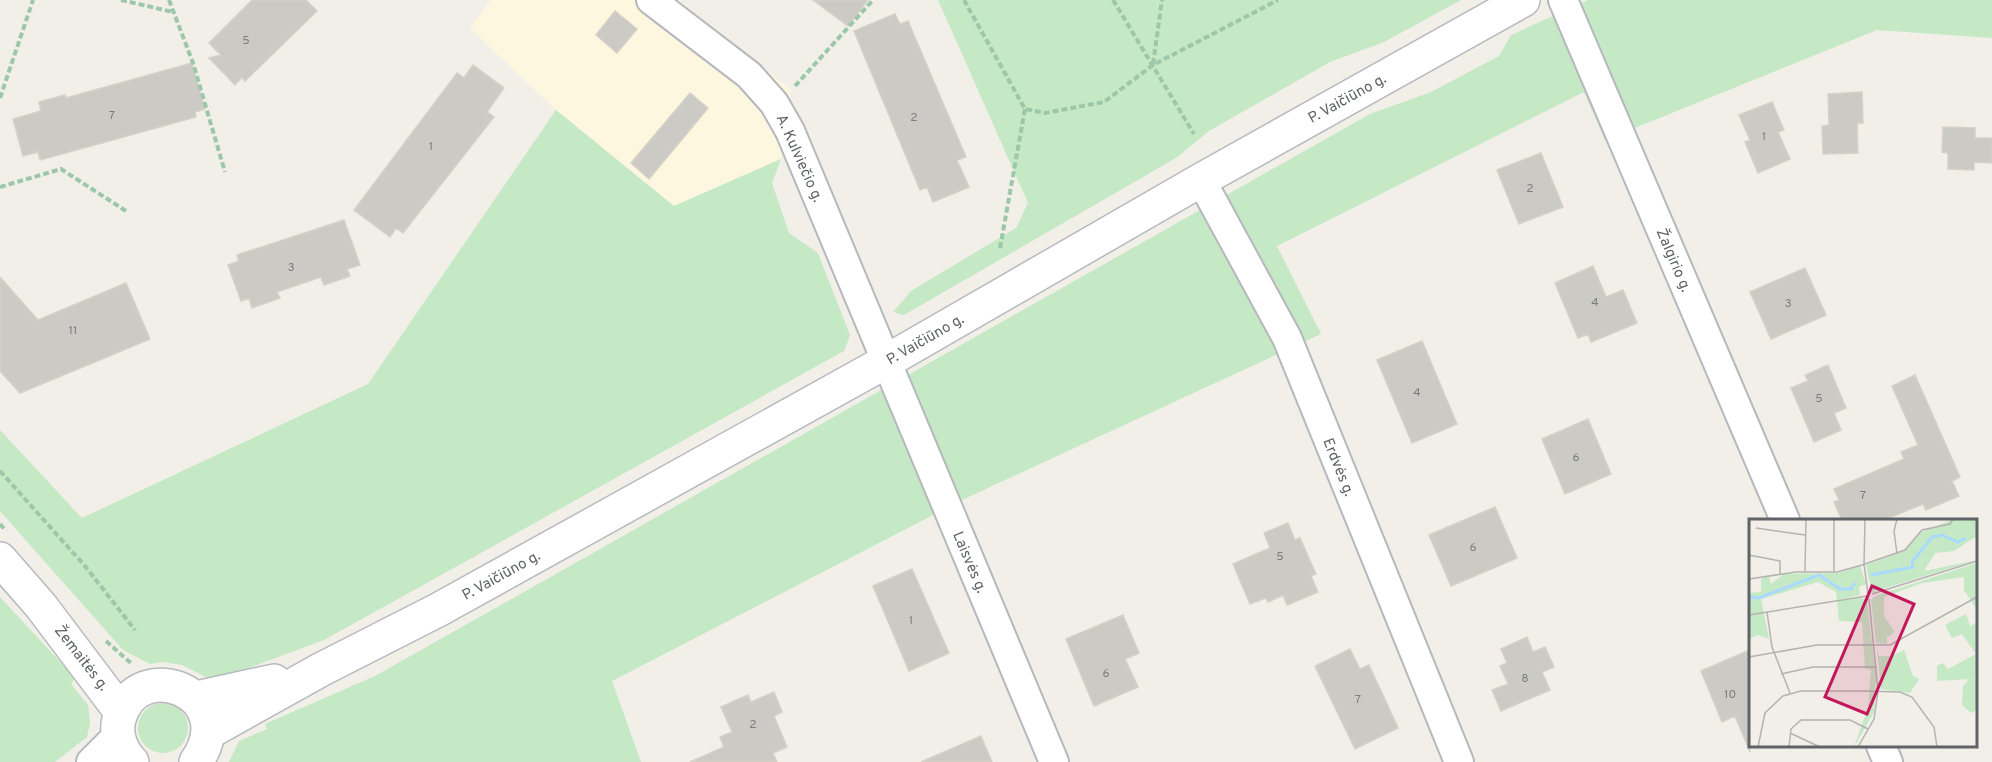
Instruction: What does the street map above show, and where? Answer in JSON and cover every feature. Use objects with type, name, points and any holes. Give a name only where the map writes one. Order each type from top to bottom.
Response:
[{"type":"main road","name":"P. Vaičiūno g.","points":[[209,732],[322,669],[438,610],[887,361],[1202,180],[1524,0]]},
{"type":"main road","name":"Žemaitės g.","points":[[0,559],[41,606],[128,724]]},
{"type":"main road","name":"P. Vaičiūno g.","points":[[196,698],[213,696],[322,669]]},
{"type":"main road","points":[[128,724],[161,684],[180,687],[196,698],[206,713],[209,732],[206,748],[196,762]]},
{"type":"street","name":"A. Kulviečio g.","points":[[651,0],[749,75],[774,103],[790,131],[887,361]]},
{"type":"street","name":"Žalgirio g.","points":[[1563,0],[1785,519]]},
{"type":"street","name":"Erdvės g.","points":[[1202,180],[1287,338],[1459,762]]},
{"type":"street","name":"Laisvės g.","points":[[887,361],[1054,762]]},
{"type":"street","points":[[91,762],[128,724]]},
{"type":"street","points":[[1881,747],[1888,762]]},
{"type":"path","points":[[0,98],[33,0]]},
{"type":"path","points":[[121,0],[174,13]]},
{"type":"path","points":[[169,0],[194,63],[225,172]]},
{"type":"path","points":[[788,93],[873,0]]},
{"type":"path","points":[[964,0],[1025,109],[1000,248]]},
{"type":"path","points":[[1113,0],[1194,134]]},
{"type":"path","points":[[1153,65],[1162,0]]},
{"type":"path","points":[[1025,109],[1045,113],[1104,102],[1153,65],[1278,0]]},
{"type":"path","points":[[0,187],[61,169],[126,210]]},
{"type":"path","points":[[0,471],[85,566],[135,630]]},
{"type":"shaded area","points":[[491,0],[679,0],[791,90],[781,159],[674,206],[556,110],[470,28]]},
{"type":"green space","points":[[938,0],[1461,0],[1384,42],[1330,62],[1209,131],[1176,158],[904,315],[893,312],[911,291],[1016,228],[1028,203]]},
{"type":"green space","points":[[1588,0],[1992,0],[1992,38],[1877,30],[1605,140],[1584,92],[1277,246],[1321,334],[962,500],[612,681],[641,762],[229,762],[239,741],[267,729],[265,724],[375,676],[1370,114],[1431,92],[1499,56],[1511,35]]},
{"type":"green space","points":[[556,110],[674,206],[781,159],[772,183],[789,233],[818,253],[850,335],[844,351],[324,640],[219,679],[206,677],[182,665],[164,662],[150,664],[123,650],[0,511],[0,430],[82,518],[368,384]]},
{"type":"green space","points":[[0,597],[75,678],[71,684],[88,705],[90,723],[87,737],[55,762],[0,762]]},
{"type":"green space","points":[[158,703],[168,703],[181,710],[188,723],[188,733],[181,746],[168,753],[158,753],[149,749],[142,742],[138,733],[138,723],[142,714],[149,707]]},
{"type":"building","points":[[252,0],[306,0],[317,11],[245,81],[242,77],[235,85],[209,58],[221,55],[209,43]]},
{"type":"building","points":[[813,0],[868,0],[848,26]]},
{"type":"building","points":[[615,11],[637,29],[617,53],[596,35]]},
{"type":"building","points":[[895,14],[900,24],[908,21],[966,157],[957,160],[969,187],[933,202],[927,187],[920,190],[854,31]]},
{"type":"building","points":[[192,63],[205,109],[195,112],[196,117],[40,160],[38,152],[23,156],[13,119],[41,111],[39,102],[65,95],[66,98]]},
{"type":"building","points":[[473,65],[504,88],[487,112],[494,117],[403,233],[396,228],[390,237],[354,210],[457,73],[464,78]]},
{"type":"building","points":[[1862,92],[1863,123],[1857,123],[1858,153],[1823,154],[1822,126],[1829,125],[1828,94]]},
{"type":"building","points":[[690,93],[708,108],[649,179],[631,163]]},
{"type":"building","points":[[1772,102],[1784,130],[1778,132],[1790,159],[1758,173],[1745,142],[1750,140],[1739,115]]},
{"type":"building","points":[[1943,127],[1975,128],[1975,138],[1992,138],[1992,163],[1974,162],[1974,170],[1948,169],[1948,153],[1942,152]]},
{"type":"building","points":[[1541,153],[1563,207],[1519,224],[1497,170]]},
{"type":"building","points":[[344,220],[360,265],[347,269],[350,276],[324,285],[321,277],[277,292],[280,298],[252,308],[249,298],[241,301],[228,265],[239,261],[237,255]]},
{"type":"building","points":[[1593,266],[1606,297],[1623,290],[1637,323],[1591,342],[1588,334],[1578,338],[1555,283]]},
{"type":"building","points":[[1805,268],[1826,315],[1771,339],[1750,292]]},
{"type":"building","points":[[0,277],[38,320],[126,283],[150,339],[20,393],[0,371]]},
{"type":"building","points":[[1422,341],[1457,424],[1412,443],[1377,360]]},
{"type":"building","points":[[1828,365],[1846,408],[1834,413],[1841,430],[1814,442],[1791,388],[1808,381],[1805,375]]},
{"type":"building","points":[[1915,375],[1960,477],[1952,481],[1959,496],[1926,510],[1923,504],[1886,519],[1842,519],[1834,502],[1839,500],[1834,489],[1904,459],[1901,452],[1918,445],[1892,386]]},
{"type":"building","points":[[1588,419],[1611,474],[1565,494],[1542,439]]},
{"type":"building","points":[[1495,507],[1517,558],[1451,586],[1429,535]]},
{"type":"building","points":[[1288,523],[1295,540],[1300,538],[1316,574],[1311,576],[1318,592],[1287,605],[1283,595],[1268,602],[1266,598],[1250,604],[1233,564],[1270,548],[1264,533]]},
{"type":"building","points":[[912,569],[949,653],[909,671],[873,586]]},
{"type":"building","points":[[1123,615],[1139,653],[1125,659],[1138,687],[1094,706],[1066,639]]},
{"type":"building","points":[[1527,637],[1533,652],[1545,647],[1554,667],[1542,672],[1550,690],[1501,711],[1492,690],[1508,684],[1500,666],[1507,663],[1501,649]]},
{"type":"building","points":[[1350,649],[1360,669],[1369,665],[1398,728],[1355,749],[1315,666]]},
{"type":"building","points":[[1749,650],[1750,752],[1735,716],[1722,722],[1701,671]]},
{"type":"building","points":[[774,692],[782,712],[774,716],[787,747],[773,753],[777,762],[690,762],[724,747],[720,737],[732,732],[721,707],[748,695],[751,702]]},
{"type":"building","points":[[981,736],[992,762],[921,762]]}]
